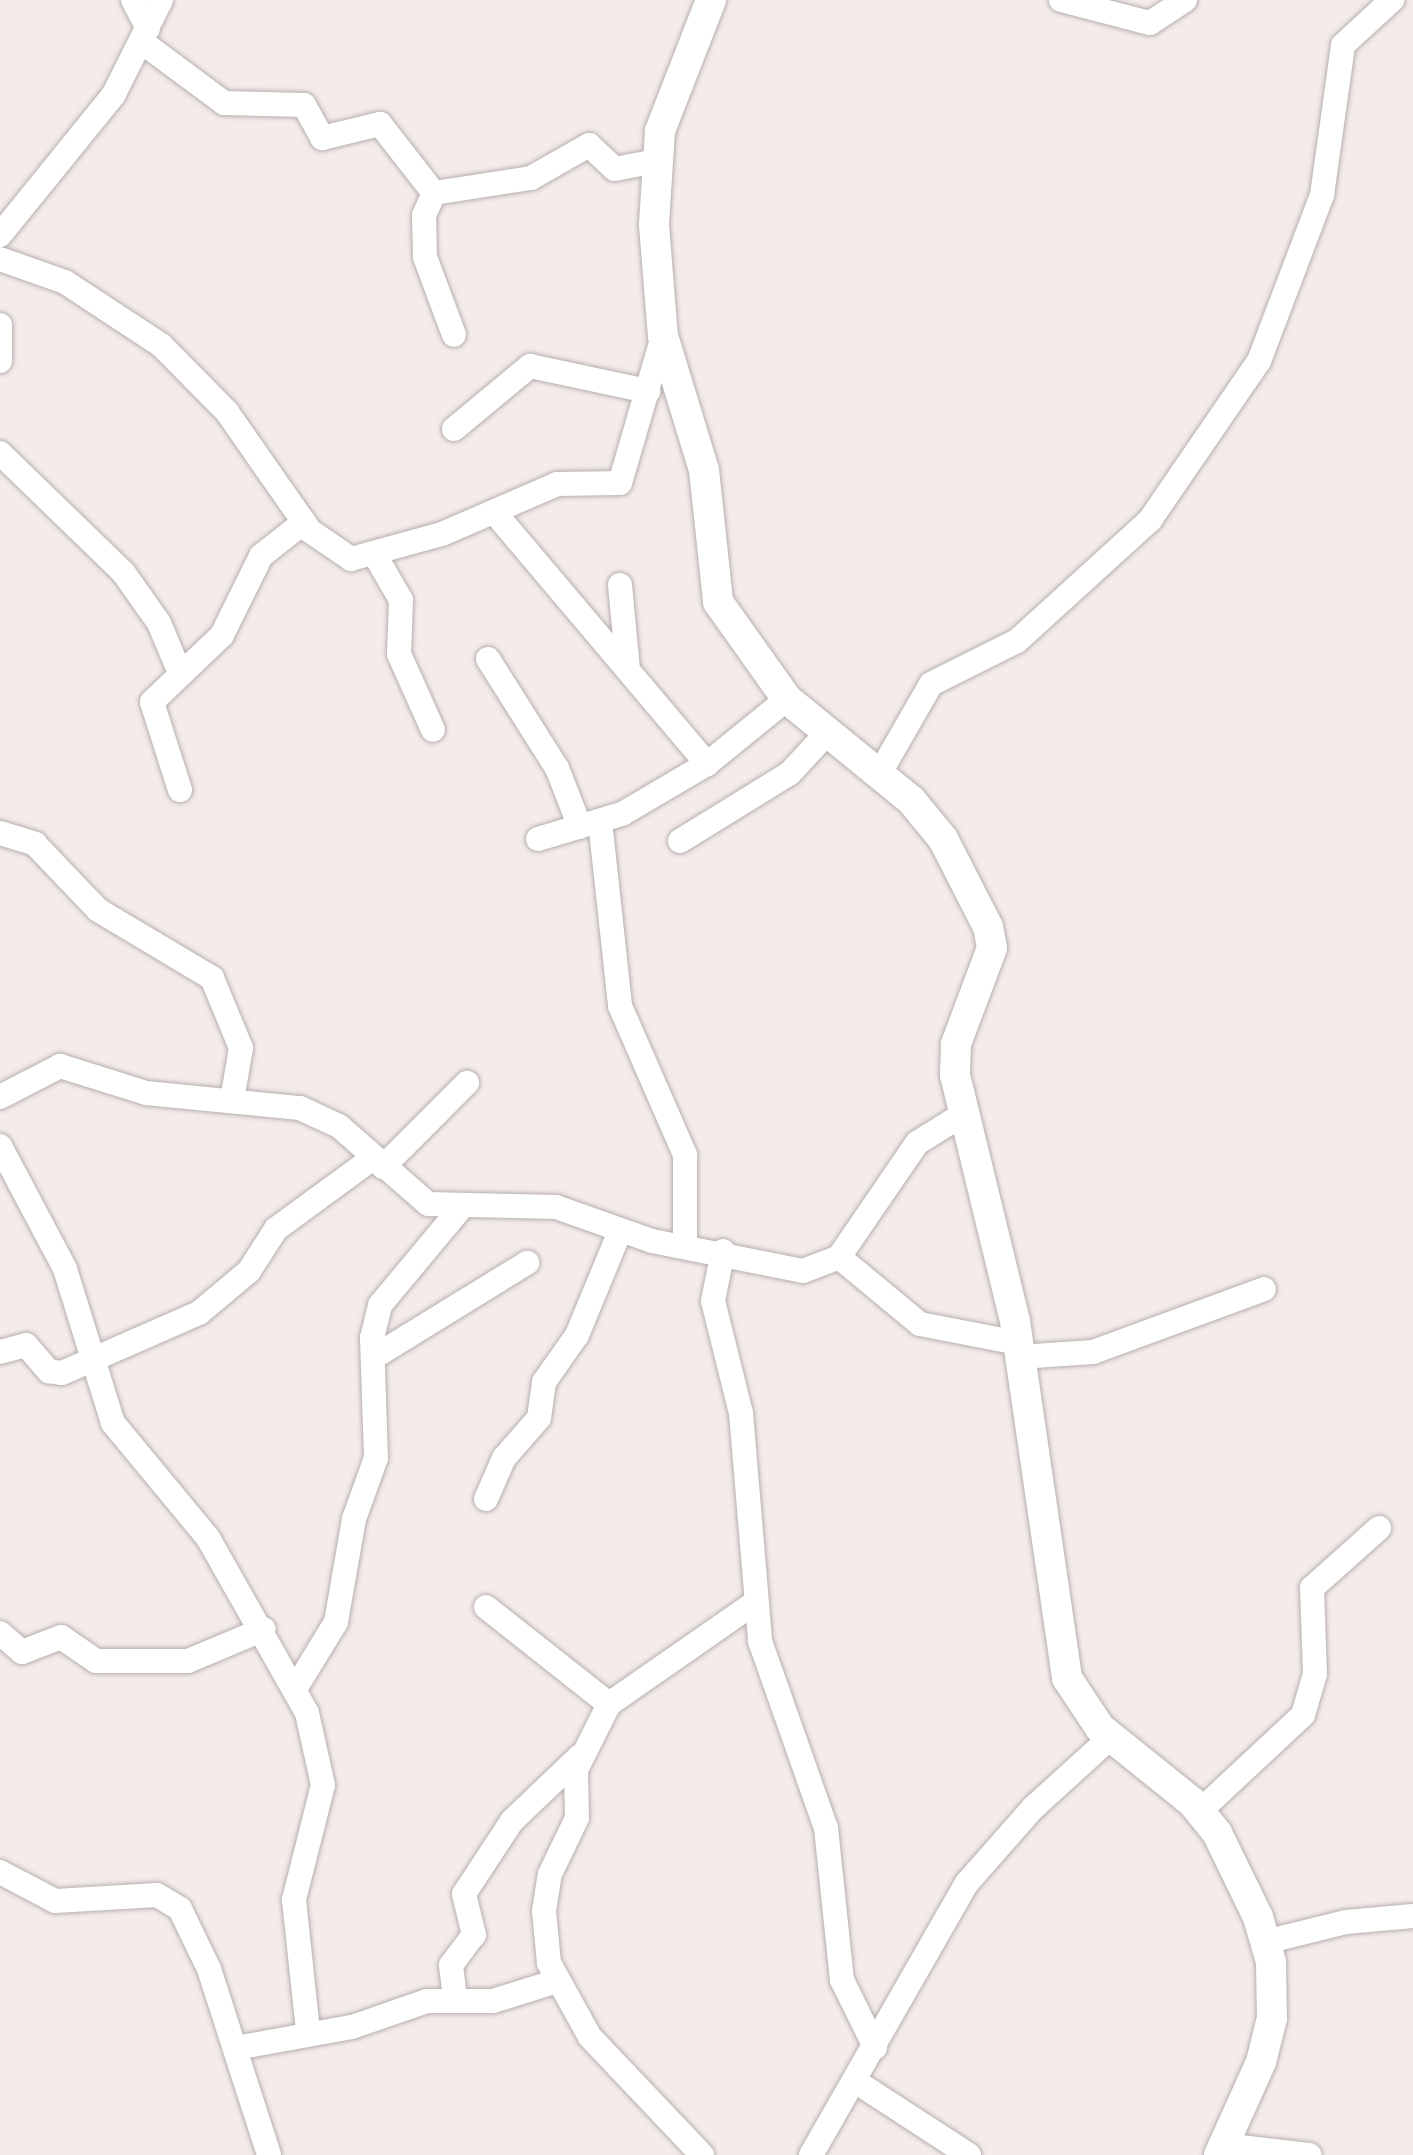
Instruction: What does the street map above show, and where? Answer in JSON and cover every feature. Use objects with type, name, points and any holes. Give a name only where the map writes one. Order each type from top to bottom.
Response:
[{"type":"street","points":[[133,0],[145,35],[224,103],[304,105],[322,138],[380,124],[434,193]]},
{"type":"street","points":[[0,235],[114,94],[161,0]]},
{"type":"street","points":[[711,0],[669,96],[656,161],[663,336],[704,470],[718,602],[787,699],[881,771],[943,839],[988,927],[987,970],[956,1044],[962,1115],[1019,1350],[1060,1648],[1080,1706],[1111,1737],[1200,1811],[1236,1869],[1265,1942],[1272,2018],[1221,2150],[1309,2155]]},
{"type":"street","points":[[1061,0],[1150,23],[1185,0]]},
{"type":"street","points":[[881,771],[931,684],[1017,641],[1150,520],[1259,361],[1322,195],[1343,45],[1392,0]]},
{"type":"street","points":[[434,193],[531,178],[589,145],[615,169],[656,161]]},
{"type":"street","points":[[434,193],[424,215],[425,257],[454,335]]},
{"type":"street","points":[[0,259],[65,282],[161,345],[227,412],[304,522],[338,556],[375,555],[495,513],[557,484],[620,483],[663,336]]},
{"type":"street","points":[[0,325],[0,361]]},
{"type":"street","points":[[454,429],[530,366],[648,391]]},
{"type":"street","points":[[0,453],[123,572],[159,623],[180,673]]},
{"type":"street","points":[[495,513],[707,764]]},
{"type":"street","points":[[180,790],[151,716],[159,691],[222,635],[261,556],[304,522]]},
{"type":"street","points":[[375,555],[401,600],[399,654],[433,730]]},
{"type":"street","points":[[620,585],[628,670]]},
{"type":"street","points":[[488,659],[590,824],[620,1006],[685,1155],[685,1246]]},
{"type":"street","points":[[538,839],[590,824],[707,764],[787,699]]},
{"type":"street","points":[[680,841],[790,773],[829,731]]},
{"type":"street","points":[[0,833],[35,844],[98,910],[212,978],[241,1048],[232,1100]]},
{"type":"street","points":[[0,1097],[60,1066],[130,1090],[232,1100],[322,1114],[428,1204],[460,1209],[556,1207],[620,1231],[723,1251],[803,1271],[839,1257],[917,1143],[962,1115]]},
{"type":"street","points":[[0,1352],[26,1345],[54,1374],[91,1361],[217,1303],[276,1229],[378,1162],[467,1083]]},
{"type":"street","points":[[0,1146],[65,1269],[91,1361],[124,1440],[208,1538],[264,1629],[295,1689],[323,1785],[294,1900],[308,2030]]},
{"type":"street","points":[[295,1689],[336,1622],[354,1519],[376,1458],[375,1320],[387,1291],[460,1209]]},
{"type":"street","points":[[486,1499],[504,1458],[539,1418],[544,1382],[577,1335],[620,1231]]},
{"type":"street","points":[[723,1251],[713,1301],[741,1413],[756,1602],[769,1682],[826,1828],[837,1962],[875,2047]]},
{"type":"street","points":[[839,1257],[920,1324],[1019,1350],[1093,1352],[1264,1289]]},
{"type":"street","points":[[374,1357],[527,1263]]},
{"type":"street","points":[[1200,1811],[1303,1715],[1315,1674],[1312,1588],[1379,1528]]},
{"type":"street","points":[[702,2155],[607,2059],[557,1981],[544,1911],[550,1874],[577,1818],[573,1781],[581,1755],[609,1704],[756,1602]]},
{"type":"street","points":[[486,1607],[609,1704]]},
{"type":"street","points":[[0,1633],[22,1652],[61,1637],[96,1661],[188,1661],[264,1629]]},
{"type":"street","points":[[811,2155],[967,1883],[1024,1817],[1111,1737]]},
{"type":"street","points":[[455,1998],[451,1965],[474,1935],[464,1894],[512,1821],[581,1755]]},
{"type":"street","points":[[0,1872],[55,1901],[171,1900],[190,1923],[236,2048],[269,2155]]},
{"type":"street","points":[[1265,1942],[1346,1922],[1413,1916]]},
{"type":"street","points":[[236,2048],[308,2030],[341,2030],[455,1998],[493,2001],[557,1981]]},
{"type":"street","points":[[855,2081],[969,2155]]}]
